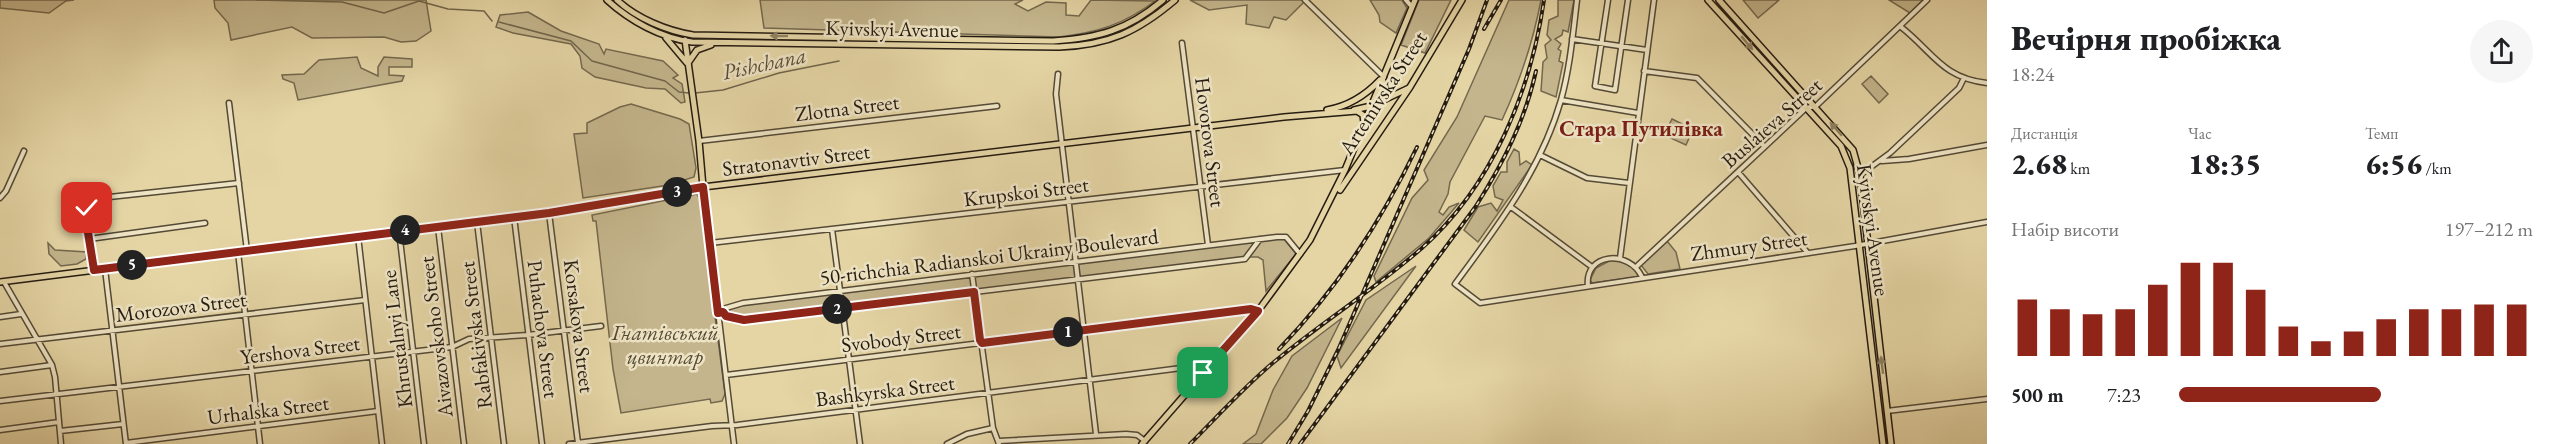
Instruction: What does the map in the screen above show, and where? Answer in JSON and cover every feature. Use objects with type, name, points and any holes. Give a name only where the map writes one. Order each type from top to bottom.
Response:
[{"type":"main road","name":"Kyivskyi Avenue","points":[[607,0],[635,21],[663,35],[685,42],[1086,46],[1127,34],[1156,16],[1175,0]]},
{"type":"main road","name":"Kyivskyi Avenue","points":[[617,0],[656,24],[686,34],[1053,40],[1081,39],[1106,34],[1133,23],[1163,0]]},
{"type":"main road","name":"Artemivska Street","points":[[1330,204],[1415,0]]},
{"type":"main road","points":[[1455,11],[1457,0]]},
{"type":"main road","name":"Artemivska Street","points":[[1143,442],[1258,311],[1301,255],[1330,204],[1410,87],[1462,0]]},
{"type":"main road","name":"Kyivskyi Avenue","points":[[1708,0],[1847,156],[1860,244],[1882,444]]},
{"type":"main road","name":"Kyivskyi Avenue","points":[[1719,0],[1853,150],[1860,175],[1891,444]]},
{"type":"main road","points":[[635,21],[638,14]]},
{"type":"main road","points":[[686,34],[685,42],[703,187]]},
{"type":"main road","points":[[663,35],[679,50],[688,64]]},
{"type":"main road","points":[[688,64],[698,50],[715,43]]},
{"type":"main road","points":[[1384,77],[1385,93],[1396,94]]},
{"type":"main road","points":[[1284,117],[1338,108],[1368,92],[1384,77]]},
{"type":"main road","name":"Stratonavtiv Street","points":[[2,281],[549,213],[703,187],[1347,111],[1371,106],[1410,87]]},
{"type":"main road","points":[[1347,111],[1360,112],[1364,123]]},
{"type":"main road","points":[[1878,401],[1881,405],[1886,404],[1886,400]]},
{"type":"main road","points":[[1880,424],[1885,420],[1889,423]]},
{"type":"street","points":[[1305,0],[1384,77]]},
{"type":"street","points":[[1406,0],[1412,7]]},
{"type":"street","points":[[1577,0],[1561,100],[1540,155],[1511,207],[1592,267]]},
{"type":"street","points":[[1608,0],[1595,86],[1615,90],[1628,0]]},
{"type":"street","points":[[1620,258],[1654,0]]},
{"type":"street","name":"Buslaieva Street","points":[[1636,267],[1806,108],[1816,106],[1927,0]]},
{"type":"street","points":[[1901,27],[1949,72],[1963,80],[1987,83]]},
{"type":"street","points":[[1572,39],[1647,50]]},
{"type":"street","name":"Hovorova Street","points":[[1182,43],[1208,245]]},
{"type":"street","points":[[1644,71],[1697,78],[1764,146]]},
{"type":"street","points":[[1058,74],[1056,94],[1061,144],[1096,434]]},
{"type":"street","points":[[1860,175],[1881,161],[1959,88],[1963,80]]},
{"type":"street","points":[[1561,100],[1638,113]]},
{"type":"street","points":[[229,103],[247,251]]},
{"type":"street","name":"Zlotna Street","points":[[699,141],[997,106]]},
{"type":"street","points":[[1881,161],[1909,159],[1987,145]]},
{"type":"street","points":[[0,198],[6,191],[24,151]]},
{"type":"street","points":[[1540,155],[1587,178],[1629,183]]},
{"type":"street","name":"Krupskoi Street","points":[[710,243],[1345,170]]},
{"type":"street","points":[[1738,172],[1808,253]]},
{"type":"street","points":[[94,270],[87,214],[91,199],[239,183]]},
{"type":"street","points":[[703,187],[720,312],[734,444]]},
{"type":"street","name":"Zhmury Street","points":[[1511,207],[1455,284],[1480,303],[1808,253],[1987,222]]},
{"type":"street","name":"Korsakova Street","points":[[549,213],[578,443]]},
{"type":"street","name":"Puhachova Street","points":[[514,217],[543,444]]},
{"type":"street","name":"Rabfakivska Street","points":[[477,222],[504,444]]},
{"type":"street","points":[[89,239],[205,223]]},
{"type":"street","name":"Aivazovskoho Street","points":[[438,227],[464,444]]},
{"type":"street","points":[[832,230],[860,444]]},
{"type":"street","name":"Khrustalnyi Lane","points":[[399,231],[424,444]]},
{"type":"street","points":[[358,236],[382,444]]},
{"type":"street","name":"50-richchia Radianskoi Ukrainy Boulevard","points":[[1260,239],[1245,259],[744,320],[726,316],[720,312],[743,303],[1260,239],[1286,237],[1301,255]]},
{"type":"street","points":[[238,252],[260,444]]},
{"type":"street","points":[[1588,286],[1587,278],[1592,267],[1611,258],[1620,258],[1636,267],[1642,278]]},
{"type":"street","points":[[105,269],[126,444]]},
{"type":"street","points":[[972,274],[993,428],[999,443],[1096,434],[1137,435],[1143,442]]},
{"type":"street","points":[[2,281],[52,365],[56,377],[61,444]]},
{"type":"street","name":"Morozova Street","points":[[0,344],[365,300]]},
{"type":"street","name":"Svobody Street","points":[[726,375],[1251,309],[1258,311]]},
{"type":"street","points":[[0,317],[21,314]]},
{"type":"street","name":"Yershova Street","points":[[0,401],[452,347],[469,339],[528,335],[601,326]]},
{"type":"street","points":[[0,372],[52,365]]},
{"type":"street","name":"Bashkyrska Street","points":[[569,444],[732,426],[1188,367],[1203,373]]},
{"type":"street","points":[[1887,411],[1987,399]]},
{"type":"street","name":"Urhalska Street","points":[[126,444],[378,411]]},
{"type":"street","points":[[0,430],[59,422]]},
{"type":"street","points":[[60,431],[123,424]]},
{"type":"street","points":[[947,444],[967,434],[993,428]]},
{"type":"street","points":[[616,438],[616,444]]},
{"type":"green space","points":[[0,0],[74,0],[66,1],[49,13],[0,8]]},
{"type":"green space","points":[[214,0],[426,0],[431,31],[416,41],[401,42],[384,37],[312,38],[292,27],[231,40],[228,23],[215,8]]},
{"type":"green space","points":[[760,0],[1023,0],[1015,4],[1028,11],[1046,2],[1066,3],[1066,15],[1079,16],[1091,0],[1155,1],[1121,22],[1086,33],[1059,37],[764,28]]},
{"type":"green space","points":[[1190,0],[1302,0],[1304,2],[1286,20],[1274,17],[1269,28],[1246,24],[1247,5],[1209,10]]},
{"type":"green space","points":[[1370,0],[1402,0],[1407,8],[1396,33],[1380,22],[1379,15]]},
{"type":"green space","points":[[1419,0],[1451,0],[1425,53],[1401,45]]},
{"type":"green space","points":[[1509,0],[1541,0],[1525,61],[1502,120],[1485,116],[1450,182],[1448,194],[1439,212],[1443,215],[1449,207],[1459,203],[1429,238],[1376,282],[1374,276],[1412,198],[1428,180],[1424,170],[1457,117]]},
{"type":"green space","points":[[1558,0],[1574,0],[1568,32],[1563,30],[1562,35],[1555,39],[1561,44],[1558,49],[1561,51],[1559,61],[1563,63],[1556,97],[1541,91],[1543,62],[1547,58],[1545,45],[1551,40],[1547,35],[1549,20],[1558,16]]},
{"type":"green space","points":[[1743,0],[1779,0],[1758,18]]},
{"type":"green space","points":[[1889,0],[1923,0],[1910,13]]},
{"type":"green space","points":[[528,12],[561,31],[599,44],[604,54],[606,49],[663,61],[678,75],[673,78],[682,84],[685,102],[681,103],[665,89],[646,88],[595,77],[582,68],[580,56],[571,44],[513,33],[496,27],[500,15]]},
{"type":"green space","points":[[357,57],[361,68],[378,76],[378,67],[384,57],[412,59],[412,67],[389,67],[389,75],[404,76],[402,81],[298,100],[294,83],[283,79],[282,75],[304,74],[319,60]]},
{"type":"green space","points":[[1871,76],[1888,94],[1879,103],[1862,84]]},
{"type":"green space","points":[[631,104],[689,124],[696,168],[694,177],[669,185],[583,198],[574,134],[587,133],[587,123]]},
{"type":"green space","points":[[1672,119],[1693,129],[1686,145],[1664,135]]},
{"type":"green space","points":[[1514,149],[1519,152],[1520,165],[1526,161],[1532,165],[1478,242],[1464,230],[1478,207],[1491,203],[1497,211],[1503,200],[1495,197],[1493,186],[1501,172],[1507,172],[1507,162]]},
{"type":"green space","name":"Гнатівський цвинтар","points":[[697,194],[700,199],[725,394],[722,401],[711,403],[710,399],[621,413],[613,369],[596,221],[593,221],[592,215]]},
{"type":"green space","points":[[1284,239],[1296,254],[1266,291],[1263,260],[1258,257],[1244,257],[744,318],[731,314],[729,311],[743,304]]},
{"type":"green space","points":[[1667,241],[1676,252],[1680,269],[1648,274],[1641,265]]},
{"type":"green space","points":[[48,243],[55,250],[87,252],[86,259],[77,264],[61,266],[49,254]]},
{"type":"green space","points":[[1611,260],[1629,265],[1638,272],[1637,277],[1592,283],[1590,280],[1596,268]]},
{"type":"green space","points":[[1416,266],[1341,368],[1337,356],[1366,300]]},
{"type":"green space","points":[[1342,318],[1307,388],[1287,418],[1261,444],[1243,444],[1256,434],[1273,390],[1292,356]]},
{"type":"waterway","name":"Pishchana","points":[[257,0],[342,2],[384,13],[419,1],[448,9],[484,11],[492,21]]},
{"type":"waterway","name":"Pishchana","points":[[499,22],[571,41],[592,61],[665,81],[679,92],[689,93]]},
{"type":"waterway","name":"Pishchana","points":[[695,93],[723,90],[779,73],[839,61]]},
{"type":"railway","points":[[1288,444],[1308,411],[1338,350],[1469,49],[1487,0]]},
{"type":"railway","points":[[1484,29],[1501,0]]},
{"type":"railway","points":[[1190,444],[1274,362],[1422,248],[1469,196],[1488,166],[1518,102],[1538,34],[1544,0]]},
{"type":"railway","points":[[1300,444],[1476,206],[1512,141],[1526,107],[1536,71]]},
{"type":"railway","points":[[1279,349],[1320,303],[1356,254],[1388,202],[1417,147]]},
{"type":"district","name":"Стара Путилівка","points":[[1641,128]]},
{"type":"route","points":[[87,208],[86,220],[94,270],[549,213],[703,187],[718,313],[723,312],[726,316],[744,320],[974,292],[982,343],[1251,309],[1258,311],[1203,373]]}]
